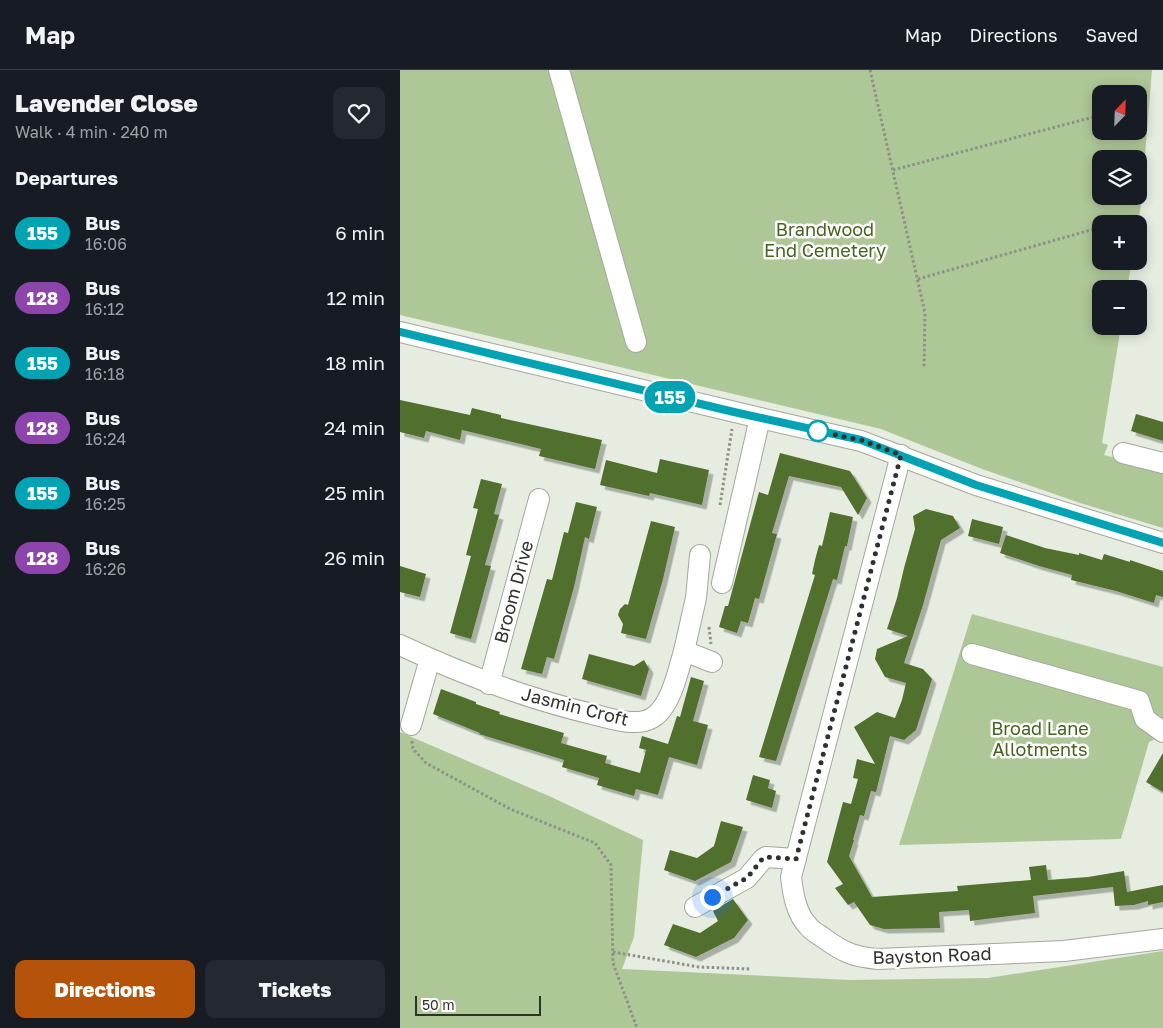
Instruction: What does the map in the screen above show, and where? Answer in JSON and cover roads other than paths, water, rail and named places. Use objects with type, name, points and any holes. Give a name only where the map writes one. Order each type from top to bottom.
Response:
[{"type":"street","points":[[558,70],[636,342]]},
{"type":"street","points":[[400,332],[760,418],[861,440],[976,485],[1163,543]]},
{"type":"street","points":[[722,583],[760,418]]},
{"type":"street","points":[[1123,453],[1163,464]]},
{"type":"street","name":"Bayston Road","points":[[901,455],[791,877],[798,911],[809,927],[840,950],[858,957],[878,959],[1064,951],[1163,939]]},
{"type":"street","name":"Broom Drive","points":[[489,684],[538,499]]},
{"type":"street","name":"Jasmin Croft","points":[[400,645],[489,684],[559,706],[630,723],[651,719],[663,708],[674,686],[696,598],[700,556]]},
{"type":"street","points":[[684,651],[712,662]]},
{"type":"street","points":[[972,654],[1139,701],[1145,719],[1163,732]]},
{"type":"street","points":[[410,726],[430,659]]},
{"type":"street","points":[[695,907],[747,878],[763,858],[796,859]]},
{"type":"park label","name":"Brandwood End Cemetery","points":[[825,240]]},
{"type":"park label","name":"Broad Lane Allotments","points":[[1040,740]]}]
